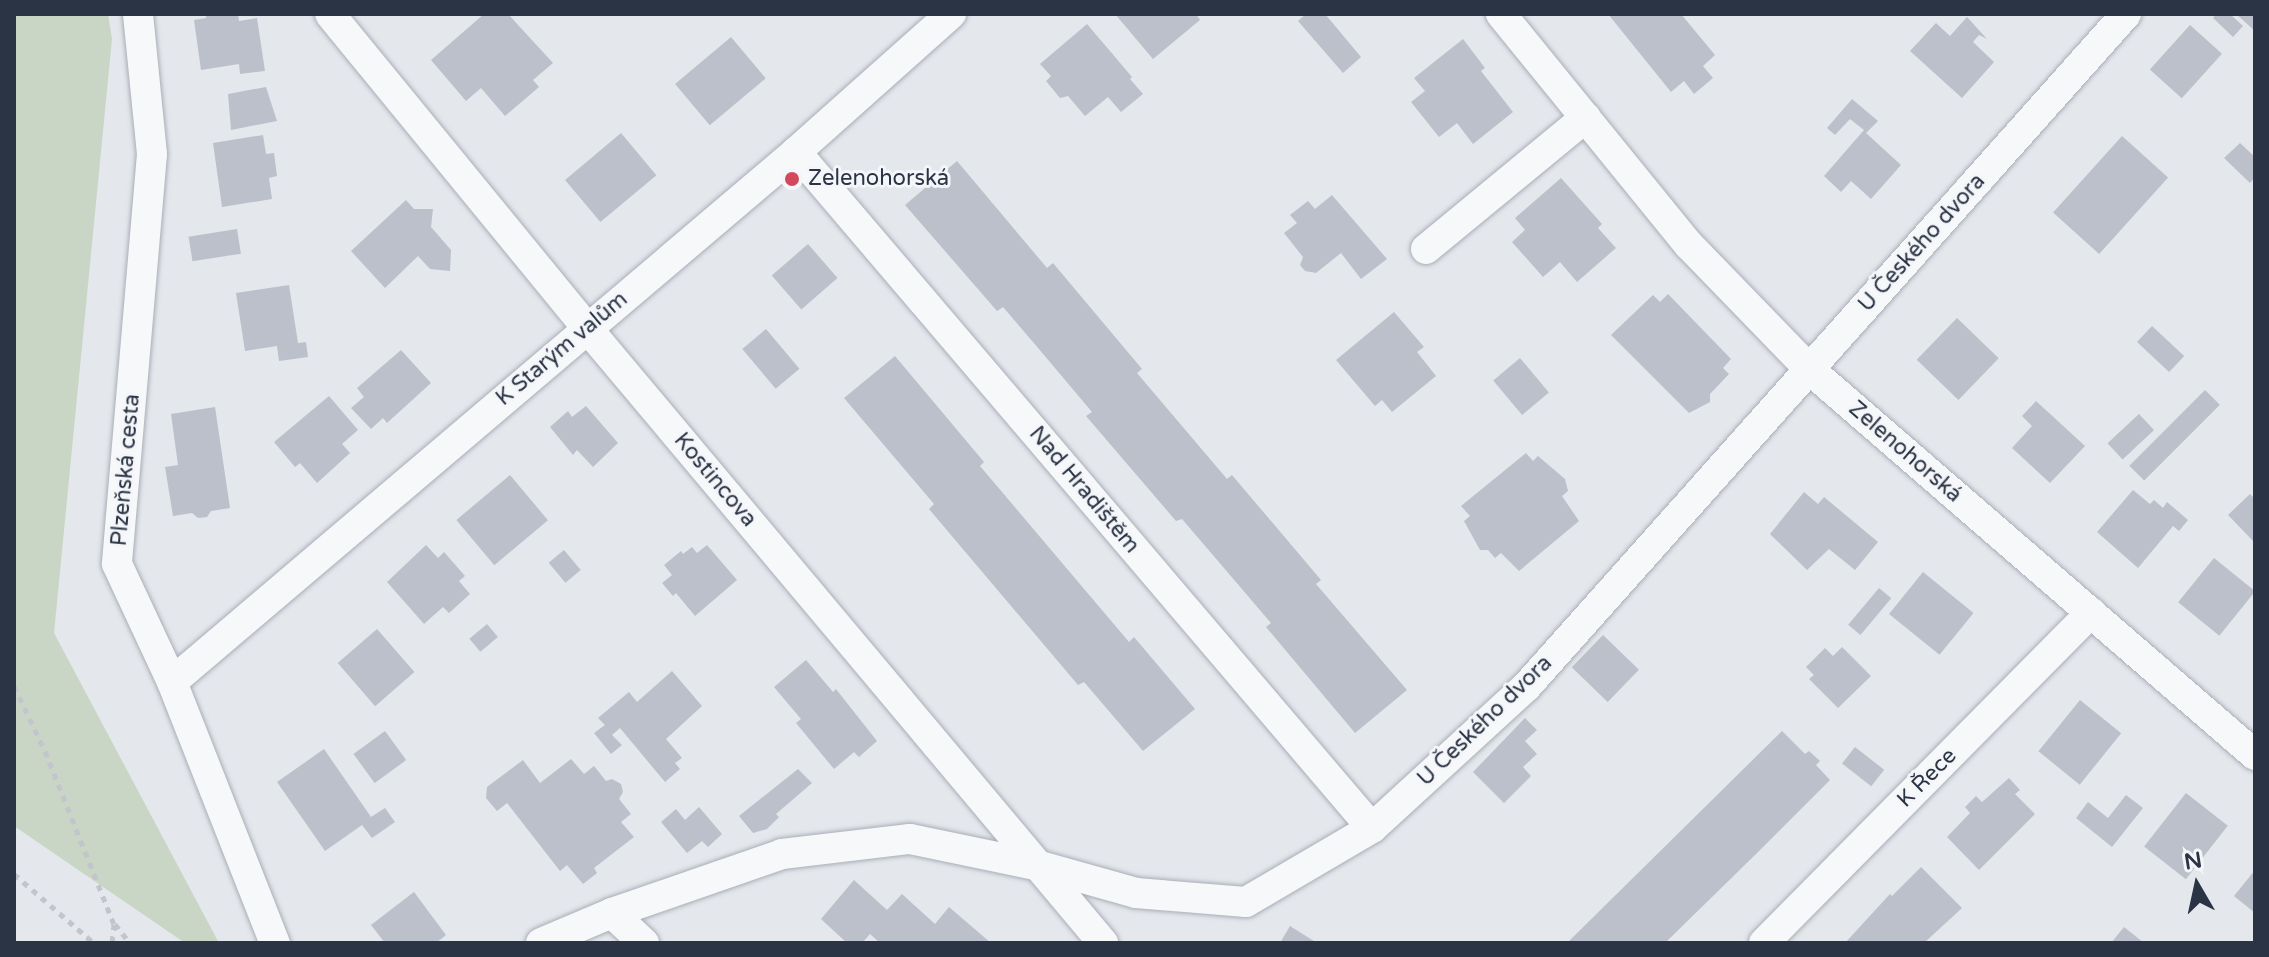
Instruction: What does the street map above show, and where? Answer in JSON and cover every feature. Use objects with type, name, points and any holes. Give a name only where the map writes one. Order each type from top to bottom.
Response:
[{"type":"street","name":"Plzeňská cesta","points":[[138,14],[152,154],[117,564],[172,682],[275,943]]},
{"type":"street","name":"Kostincova","points":[[330,14],[587,328],[1103,943]]},
{"type":"street","name":"K Starým valům","points":[[172,682],[796,152],[951,14]]},
{"type":"street","name":"Zelenohorská","points":[[1501,14],[1689,245],[1809,369],[2255,755]]},
{"type":"street","name":"U Českého dvora","points":[[541,943],[612,913],[782,854],[910,839],[1040,866],[1136,893],[1246,902],[1372,828],[1526,687],[2126,14]]},
{"type":"street","points":[[1426,249],[1586,117]]},
{"type":"street","name":"Nad Hradištěm","points":[[796,152],[1372,828]]},
{"type":"street","name":"K Řece","points":[[1764,943],[2091,613]]},
{"type":"street","points":[[612,913],[644,943]]},
{"type":"path","points":[[14,686],[45,751],[114,924],[130,943]]},
{"type":"path","points":[[14,874],[94,943]]},
{"type":"path","points":[[112,943],[114,924]]},
{"type":"green space","points":[[14,14],[108,14],[112,39],[54,633],[219,943],[185,943],[14,826]]},
{"type":"building","points":[[206,14],[238,14],[239,21],[257,18],[265,71],[240,74],[239,64],[201,70],[194,20],[206,18]]},
{"type":"building","points":[[484,14],[508,14],[553,63],[533,80],[539,87],[505,116],[481,88],[466,101],[431,60]]},
{"type":"building","points":[[1115,14],[1196,14],[1200,20],[1153,59]]},
{"type":"building","points":[[1306,14],[1325,14],[1361,57],[1343,73],[1298,21]]},
{"type":"building","points":[[1608,14],[1681,14],[1715,55],[1703,66],[1713,78],[1694,94],[1684,81],[1671,92]]},
{"type":"building","points":[[2216,14],[2230,14],[2243,26],[2233,37],[2213,18]]},
{"type":"building","points":[[2236,14],[2255,14],[2255,31]]},
{"type":"building","points":[[1967,17],[1987,39],[1979,35],[1973,42],[1994,62],[1962,98],[1910,51],[1936,23],[1950,36]]},
{"type":"building","points":[[1087,24],[1143,94],[1121,112],[1108,97],[1085,116],[1068,96],[1060,98],[1046,81],[1051,76],[1040,64]]},
{"type":"building","points":[[2190,25],[2222,54],[2182,98],[2150,70]]},
{"type":"building","points":[[731,37],[766,78],[710,125],[675,84]]},
{"type":"building","points":[[1463,39],[1485,68],[1481,71],[1513,112],[1473,144],[1457,123],[1439,137],[1411,102],[1425,91],[1414,78]]},
{"type":"building","points":[[266,87],[277,121],[231,130],[228,94]]},
{"type":"building","points":[[1852,99],[1878,121],[1866,133],[1901,165],[1871,199],[1851,181],[1841,192],[1824,176],[1864,130],[1850,119],[1835,135],[1827,128]]},
{"type":"building","points":[[621,133],[656,175],[600,222],[565,180]]},
{"type":"building","points":[[263,135],[266,154],[274,153],[277,176],[269,178],[272,199],[222,207],[213,143]]},
{"type":"building","points":[[2122,136],[2168,177],[2099,254],[2053,213]]},
{"type":"building","points":[[2240,143],[2255,157],[2255,177],[2250,183],[2224,158]]},
{"type":"building","points":[[957,161],[1047,268],[1053,263],[1142,369],[1137,373],[1227,479],[1232,475],[1321,580],[1316,584],[1407,690],[1355,733],[1266,627],[1271,623],[1182,519],[1176,521],[1086,416],[1092,412],[1033,342],[1003,307],[997,311],[905,205]]},
{"type":"building","points":[[1561,178],[1602,224],[1598,228],[1616,248],[1577,282],[1560,262],[1543,277],[1512,242],[1525,230],[1515,218]]},
{"type":"building","points":[[1332,195],[1387,259],[1361,279],[1341,253],[1316,273],[1305,271],[1300,265],[1303,257],[1284,233],[1297,223],[1290,215],[1308,201],[1315,209]]},
{"type":"building","points":[[406,200],[414,209],[433,209],[431,227],[451,250],[450,271],[430,269],[418,256],[385,288],[351,251]]},
{"type":"building","points":[[237,229],[241,254],[193,261],[189,237]]},
{"type":"building","points":[[808,244],[838,278],[801,309],[772,275]]},
{"type":"building","points":[[289,285],[298,343],[306,342],[308,357],[279,361],[277,346],[245,351],[236,293]]},
{"type":"building","points":[[1668,294],[1731,359],[1723,368],[1729,374],[1710,394],[1710,402],[1689,413],[1611,335],[1653,295],[1660,302]]},
{"type":"building","points":[[1394,312],[1424,347],[1417,352],[1436,376],[1392,412],[1382,400],[1375,406],[1336,360]]},
{"type":"building","points":[[1957,318],[1999,358],[1958,400],[1917,360]]},
{"type":"building","points":[[2152,326],[2184,356],[2169,372],[2137,342]]},
{"type":"building","points":[[766,329],[799,369],[776,389],[742,349]]},
{"type":"building","points":[[401,350],[431,383],[387,423],[383,418],[371,429],[351,408],[364,397],[357,388]]},
{"type":"building","points":[[895,356],[984,462],[980,466],[1129,642],[1134,637],[1195,709],[1143,751],[1084,682],[1078,685],[929,509],[934,504],[844,398]]},
{"type":"building","points":[[1520,358],[1549,392],[1522,415],[1493,380]]},
{"type":"building","points":[[2205,390],[2220,405],[2144,481],[2129,466]]},
{"type":"building","points":[[329,396],[358,430],[342,444],[350,453],[317,483],[300,463],[295,467],[274,442]]},
{"type":"building","points":[[2036,401],[2085,446],[2050,483],[2012,448],[2032,426],[2022,416]]},
{"type":"building","points":[[586,406],[618,443],[593,467],[577,450],[573,455],[550,427],[568,411],[572,417]]},
{"type":"building","points":[[215,407],[230,508],[211,511],[207,517],[198,518],[192,513],[173,516],[165,467],[178,465],[171,414]]},
{"type":"building","points":[[2139,414],[2154,430],[2123,459],[2108,443]]},
{"type":"building","points":[[1526,453],[1533,461],[1538,456],[1565,479],[1568,491],[1562,496],[1579,521],[1519,571],[1501,553],[1495,558],[1488,550],[1480,550],[1464,521],[1470,516],[1461,506]]},
{"type":"building","points":[[510,475],[548,520],[494,565],[456,520]]},
{"type":"building","points":[[2133,490],[2150,504],[2154,500],[2163,508],[2167,502],[2188,520],[2179,531],[2173,526],[2138,568],[2097,532]]},
{"type":"building","points":[[1804,492],[1818,504],[1824,497],[1878,542],[1855,570],[1829,549],[1807,570],[1770,534]]},
{"type":"building","points":[[2250,494],[2255,499],[2255,543],[2228,515]]},
{"type":"building","points":[[426,545],[438,558],[444,552],[465,576],[459,581],[470,594],[449,613],[443,607],[424,624],[387,582]]},
{"type":"building","points":[[707,545],[737,580],[695,616],[676,593],[673,596],[662,583],[672,575],[664,565],[681,551],[683,554],[692,547],[697,553]]},
{"type":"building","points":[[564,550],[581,570],[565,583],[549,563]]},
{"type":"building","points":[[2214,558],[2255,591],[2219,636],[2178,602]]},
{"type":"building","points":[[1923,572],[1974,613],[1940,655],[1889,614]]},
{"type":"building","points":[[1879,588],[1891,598],[1860,635],[1848,625]]},
{"type":"building","points":[[487,624],[498,637],[480,652],[469,639]]},
{"type":"building","points":[[377,629],[414,672],[375,706],[338,663]]},
{"type":"building","points":[[1603,635],[1639,670],[1608,702],[1572,667]]},
{"type":"building","points":[[1842,647],[1871,676],[1838,708],[1809,679],[1814,675],[1806,667],[1825,648],[1833,656]]},
{"type":"building","points":[[806,660],[833,692],[836,689],[877,741],[859,757],[854,752],[834,769],[796,723],[801,719],[774,687]]},
{"type":"building","points":[[672,671],[702,706],[666,739],[682,758],[675,763],[680,769],[665,782],[620,728],[612,735],[622,745],[611,754],[594,733],[605,725],[598,718],[629,692],[637,702]]},
{"type":"building","points":[[2080,700],[2121,733],[2080,785],[2038,751]]},
{"type":"building","points":[[1525,718],[1537,730],[1525,741],[1537,754],[1523,767],[1531,776],[1504,803],[1473,772]]},
{"type":"building","points":[[385,731],[406,760],[375,783],[353,754]]},
{"type":"building","points":[[1782,731],[1805,754],[1809,751],[1820,761],[1816,765],[1830,780],[1756,854],[1665,943],[1567,943]]},
{"type":"building","points":[[1855,747],[1884,770],[1871,786],[1842,764]]},
{"type":"building","points":[[324,749],[371,817],[385,808],[395,822],[372,838],[362,825],[325,851],[277,782]]},
{"type":"building","points":[[571,759],[584,774],[594,766],[606,781],[612,779],[621,784],[623,792],[619,799],[631,814],[621,822],[634,837],[594,868],[597,873],[583,884],[567,865],[560,871],[507,803],[497,811],[486,798],[487,787],[523,760],[540,783]]},
{"type":"building","points":[[798,769],[812,783],[776,814],[779,817],[767,829],[753,833],[739,816]]},
{"type":"building","points":[[2009,778],[2020,790],[2015,794],[2035,814],[1979,870],[1947,837],[1970,813],[1965,807],[1976,796],[1982,802]]},
{"type":"building","points":[[2186,793],[2228,826],[2186,879],[2144,847]]},
{"type":"building","points":[[2126,795],[2143,808],[2112,847],[2076,818],[2088,802],[2108,818]]},
{"type":"building","points":[[699,807],[722,834],[708,847],[702,841],[687,853],[661,822],[676,809],[685,820]]},
{"type":"building","points":[[1921,867],[1962,908],[1924,943],[1845,943],[1890,894],[1892,896]]},
{"type":"building","points":[[2255,870],[2255,913],[2234,896]]},
{"type":"building","points":[[854,880],[887,910],[902,894],[935,924],[949,907],[991,943],[880,943],[870,934],[862,943],[847,943],[821,919]]},
{"type":"building","points":[[414,892],[446,935],[436,943],[385,943],[371,925]]},
{"type":"building","points":[[1290,926],[1317,943],[1280,943]]},
{"type":"building","points":[[2124,927],[2144,943],[2111,943]]},
{"type":"place","name":"Zelenohorská","points":[[792,179]]}]
